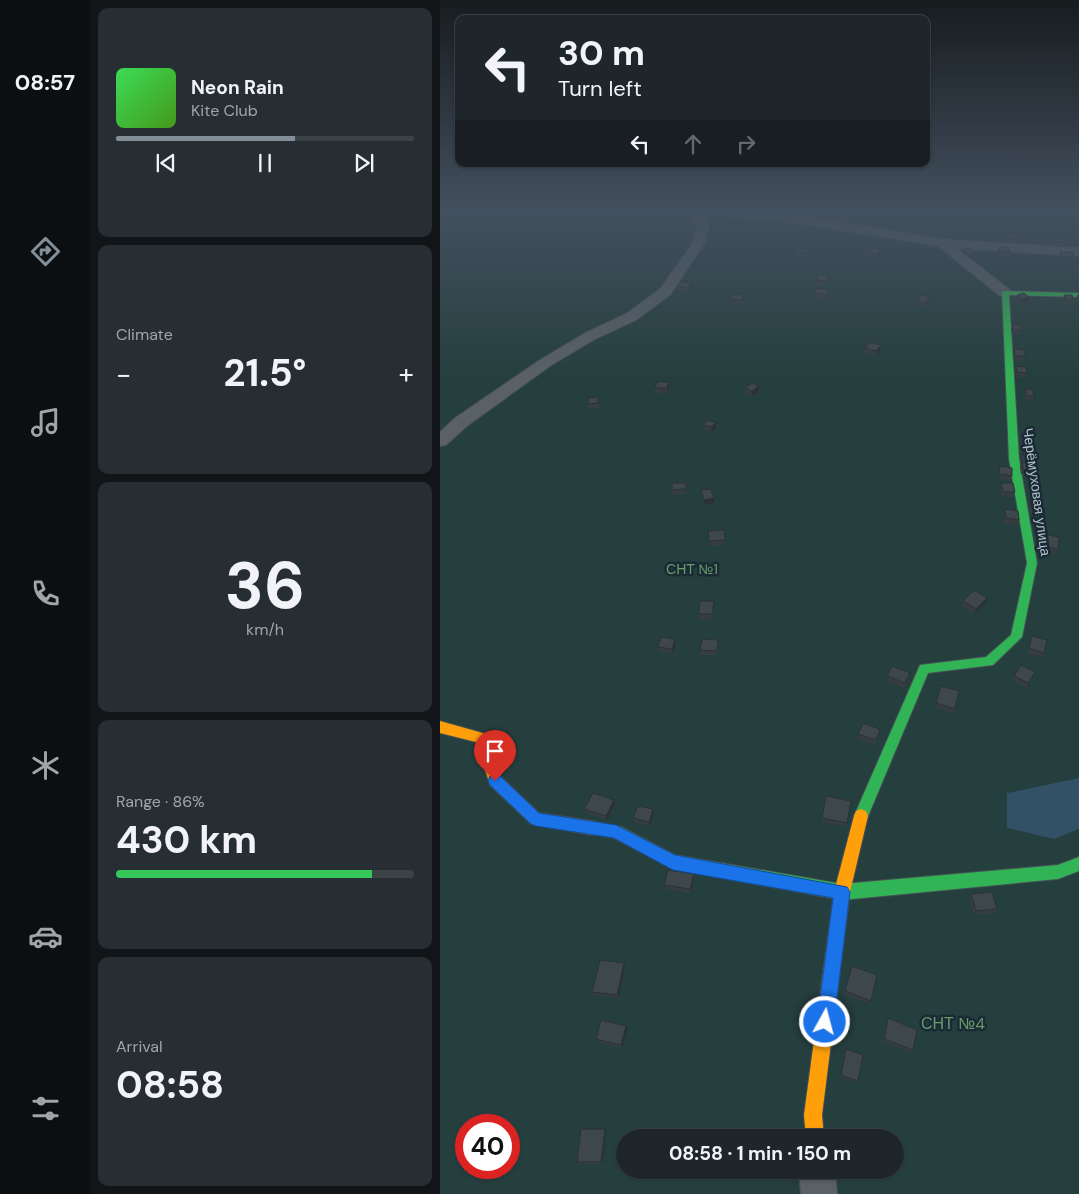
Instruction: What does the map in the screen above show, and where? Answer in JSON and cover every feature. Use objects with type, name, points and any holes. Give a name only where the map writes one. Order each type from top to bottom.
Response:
[{"type":"street","points":[[440,442],[461,422],[545,363],[590,336],[631,317],[665,292],[684,265]]},
{"type":"street","points":[[969,265],[1005,293],[1079,296]]},
{"type":"street","name":"Черёмуховая улица","points":[[842,892],[861,815],[924,668],[989,662],[1016,637],[1032,562],[1014,459],[1005,293]]},
{"type":"street","points":[[440,727],[482,738],[495,781],[536,819],[616,832],[673,862],[842,892],[1058,872],[1079,864]]},
{"type":"street","points":[[814,1129],[813,1115],[842,892]]},
{"type":"street","points":[[818,1179],[819,1194]]},
{"type":"green space","name":"СНТ №1","points":[[440,265],[1079,265],[1079,778],[1007,793],[1007,828],[1054,839],[1079,829],[1079,1194],[440,1194]]},
{"type":"water","points":[[1079,778],[1079,829],[1054,839],[1007,828],[1007,793]]},
{"type":"building","points":[[818,275],[828,276],[827,281],[816,280]]},
{"type":"building","points":[[680,282],[691,283],[688,288],[677,286]]},
{"type":"building","points":[[816,289],[828,289],[827,294],[815,293]]},
{"type":"building","points":[[1024,293],[1029,297],[1022,299],[1017,295]]},
{"type":"building","points":[[733,294],[744,295],[742,300],[731,299]]},
{"type":"building","points":[[919,295],[928,296],[928,303],[919,302]]},
{"type":"building","points":[[1064,295],[1072,295],[1073,300],[1066,300]]},
{"type":"building","points":[[1013,324],[1021,325],[1021,330],[1013,329]]},
{"type":"building","points":[[870,342],[881,345],[876,351],[865,348]]},
{"type":"building","points":[[1014,349],[1024,350],[1025,356],[1015,356]]},
{"type":"building","points":[[1016,366],[1026,367],[1027,373],[1017,372]]},
{"type":"building","points":[[657,382],[669,382],[667,388],[655,388]]},
{"type":"building","points":[[752,383],[759,386],[752,391],[745,388]]},
{"type":"building","points":[[1025,389],[1032,389],[1034,396],[1027,396]]},
{"type":"building","points":[[598,397],[598,403],[588,404],[588,398]]},
{"type":"building","points":[[708,420],[716,423],[711,427],[703,425]]},
{"type":"building","points":[[1024,450],[1036,452],[1035,457],[1023,455]]},
{"type":"building","points":[[1022,462],[1036,463],[1037,471],[1023,469]]},
{"type":"building","points":[[1000,466],[1012,468],[1012,476],[999,474]]},
{"type":"building","points":[[672,483],[686,483],[686,489],[672,490]]},
{"type":"building","points":[[1001,483],[1013,483],[1015,492],[1003,492]]},
{"type":"building","points":[[711,489],[714,498],[704,500],[701,490]]},
{"type":"building","points":[[1030,500],[1042,501],[1042,509],[1031,508]]},
{"type":"building","points":[[1005,509],[1018,511],[1019,520],[1006,518]]},
{"type":"building","points":[[724,530],[725,540],[709,541],[708,531]]},
{"type":"building","points":[[1043,534],[1059,537],[1058,549],[1042,546]]},
{"type":"building","points":[[974,590],[987,598],[976,609],[963,601]]},
{"type":"building","points":[[700,601],[714,601],[712,614],[699,614]]},
{"type":"building","points":[[1032,636],[1047,640],[1044,653],[1029,648]]},
{"type":"building","points":[[661,637],[675,639],[672,649],[658,647]]},
{"type":"building","points":[[702,639],[718,640],[717,651],[700,650]]},
{"type":"building","points":[[1021,665],[1035,672],[1028,683],[1014,676]]},
{"type":"building","points":[[892,666],[910,673],[905,683],[887,676]]},
{"type":"building","points":[[941,686],[959,691],[955,709],[936,703]]},
{"type":"building","points":[[863,723],[880,729],[876,740],[858,734]]},
{"type":"building","points":[[593,793],[614,800],[606,816],[584,809]]},
{"type":"building","points":[[826,796],[851,801],[847,823],[822,818]]},
{"type":"building","points":[[638,806],[653,809],[649,822],[633,818]]},
{"type":"building","points":[[668,870],[694,874],[690,889],[664,885]]},
{"type":"building","points":[[992,892],[997,909],[976,911],[971,894]]},
{"type":"building","points":[[600,960],[624,963],[617,995],[592,992]]},
{"type":"building","points":[[852,966],[877,975],[871,1001],[845,991]]},
{"type":"building","points":[[888,1018],[917,1030],[913,1050],[884,1039]]},
{"type":"building","points":[[601,1020],[626,1026],[621,1045],[596,1039]]},
{"type":"building","points":[[846,1049],[863,1055],[858,1081],[841,1075]]},
{"type":"building","points":[[581,1129],[605,1129],[601,1162],[577,1162]]},
{"type":"traffic: fast","points":[[861,816],[924,668],[989,662],[1016,637],[1032,563],[1014,459],[1005,293],[1079,295]]},
{"type":"traffic: fast","points":[[592,828],[616,832],[673,862],[842,892],[1058,872],[1079,864]]},
{"type":"traffic: slow","points":[[440,727],[481,738],[495,781],[536,819],[592,828]]},
{"type":"traffic: slow","points":[[814,1129],[813,1115],[842,892],[861,816]]},
{"type":"route","points":[[495,781],[536,819],[616,832],[673,862],[842,892],[825,1022]]},
{"type":"park label","name":"СНТ №4","points":[[953,1023]]}]
